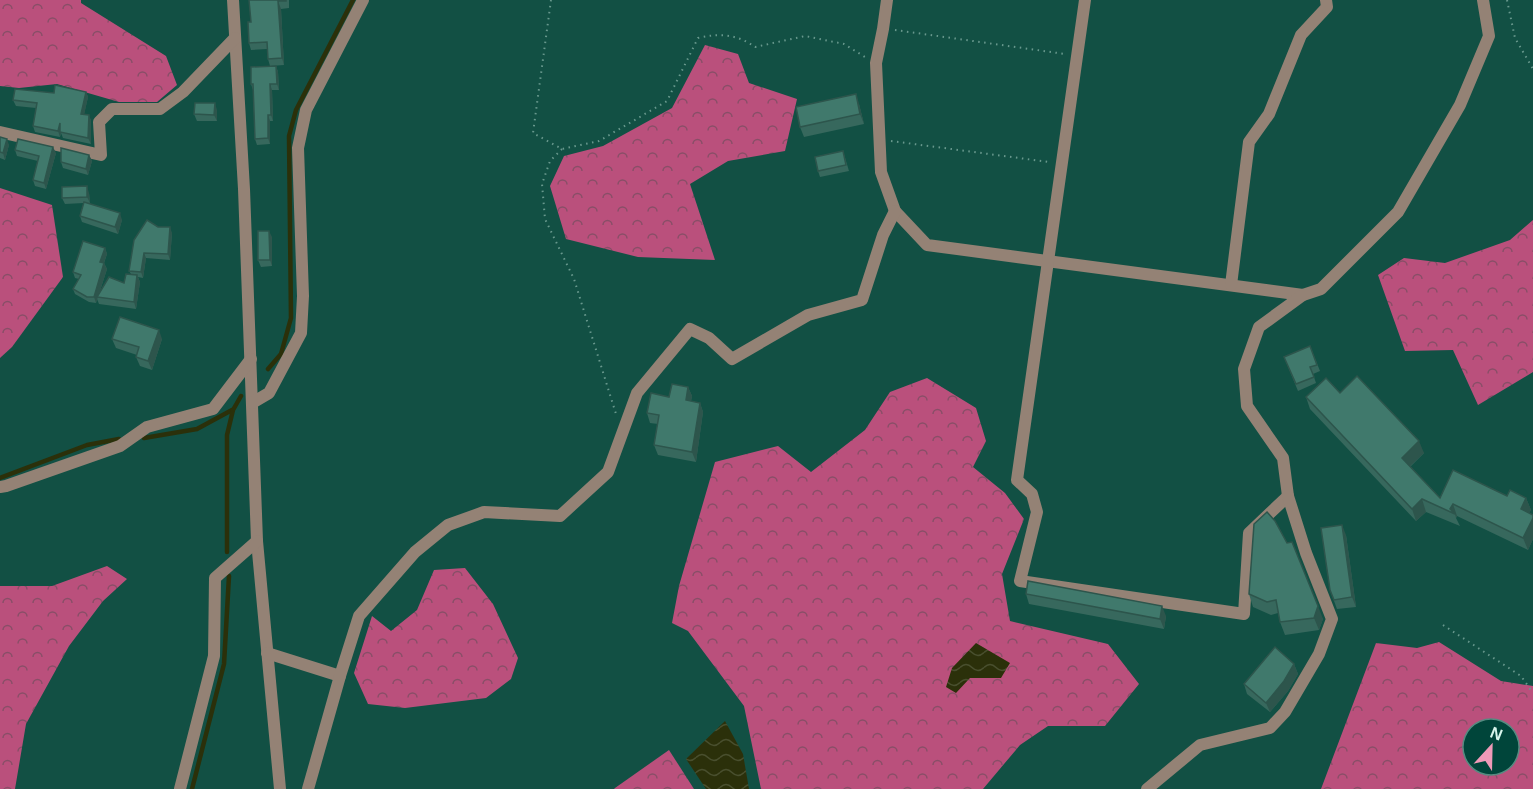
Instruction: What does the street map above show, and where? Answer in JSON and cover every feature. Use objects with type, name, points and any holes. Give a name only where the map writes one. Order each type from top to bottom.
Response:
[{"type":"street","points":[[232,0],[244,189],[256,541],[280,789]]},
{"type":"street","points":[[252,403],[269,393],[301,333],[303,296],[298,148],[306,110],[363,0]]},
{"type":"street","points":[[887,0],[884,28],[876,63],[881,172],[895,211],[927,245],[1304,295]]},
{"type":"street","points":[[1085,0],[1017,480],[1032,494],[1037,512],[1020,581],[1244,614],[1249,533],[1288,496]]},
{"type":"street","points":[[1231,285],[1249,142],[1269,114],[1301,35],[1327,7],[1326,0]]},
{"type":"street","points":[[1147,789],[1200,745],[1270,728],[1285,712],[1319,654],[1332,619],[1306,553],[1288,496],[1283,458],[1247,406],[1244,369],[1259,327],[1304,295],[1321,288],[1398,212],[1461,105],[1489,36],[1483,0]]},
{"type":"street","points":[[0,132],[101,155],[99,122],[112,109],[160,109],[183,92],[235,38]]},
{"type":"street","points":[[308,789],[359,616],[415,552],[448,525],[484,512],[560,516],[608,472],[637,393],[690,329],[708,338],[732,359],[808,315],[862,300],[883,235],[895,211]]},
{"type":"street","points":[[0,487],[120,446],[147,427],[213,409],[251,359]]},
{"type":"street","points":[[180,789],[214,657],[215,578],[256,541]]},
{"type":"street","points":[[267,652],[340,676]]},
{"type":"path","points":[[551,0],[532,133],[562,149]]},
{"type":"path","points":[[1507,0],[1515,38],[1533,69]]},
{"type":"path","points":[[884,28],[1077,56]]},
{"type":"path","points":[[626,426],[618,420],[574,279],[545,219],[542,184],[550,161],[562,149],[598,141],[667,101],[698,38],[716,34],[743,39],[755,47],[805,36],[844,44],[876,63]]},
{"type":"path","points":[[879,139],[1063,163]]},
{"type":"path","points":[[1443,626],[1521,676],[1533,693]]},
{"type":"green space","points":[[0,0],[81,0],[81,3],[166,56],[177,85],[157,102],[119,102],[57,84],[19,88],[0,86]]},
{"type":"green space","points":[[705,45],[738,54],[749,83],[797,99],[785,151],[728,161],[690,184],[715,260],[638,257],[566,239],[550,186],[564,156],[603,146],[672,108]]},
{"type":"green space","points":[[0,188],[52,205],[63,277],[12,347],[0,358]]},
{"type":"green space","points":[[1533,220],[1533,372],[1478,405],[1453,350],[1405,351],[1378,275],[1404,258],[1445,263],[1510,240]]},
{"type":"green space","points":[[927,378],[976,408],[986,441],[973,467],[1005,493],[1024,519],[1002,574],[1010,621],[1108,644],[1139,684],[1105,726],[1048,726],[1020,745],[983,789],[761,789],[744,706],[688,631],[672,623],[679,586],[715,462],[778,446],[811,472],[865,430],[890,392]]},
{"type":"green space","points":[[107,566],[127,579],[103,601],[69,646],[26,724],[15,789],[0,789],[0,586],[52,586]]},
{"type":"green space","points":[[465,568],[493,604],[518,658],[511,679],[486,698],[405,708],[368,704],[354,673],[372,616],[391,631],[417,610],[434,570]]},
{"type":"green space","points":[[1439,642],[1501,681],[1533,686],[1533,789],[1321,789],[1376,643],[1417,648]]},
{"type":"green space","points":[[669,750],[694,789],[614,789],[615,788]]},
{"type":"water","points":[[976,643],[1010,663],[1001,678],[970,678],[956,693],[946,687],[952,668]]},
{"type":"water","points":[[725,721],[743,754],[749,789],[706,789],[686,759]]},
{"type":"building","points":[[249,0],[286,0],[278,1],[282,58],[268,59],[267,42],[249,43],[248,22],[251,22]]},
{"type":"building","points":[[276,66],[277,84],[270,84],[271,115],[268,115],[268,138],[255,139],[251,67]]},
{"type":"building","points":[[55,85],[86,92],[81,114],[89,115],[88,138],[60,132],[60,123],[58,131],[33,126],[37,103],[13,100],[15,89],[54,93]]},
{"type":"building","points":[[856,94],[860,114],[800,127],[796,107]]},
{"type":"building","points":[[195,103],[215,103],[214,115],[194,114]]},
{"type":"building","points":[[0,137],[7,139],[3,153],[0,152]]},
{"type":"building","points":[[18,139],[53,147],[44,183],[33,180],[39,156],[15,150]]},
{"type":"building","points":[[61,148],[89,155],[86,169],[61,162]]},
{"type":"building","points":[[843,151],[846,165],[818,171],[815,157]]},
{"type":"building","points":[[87,186],[87,197],[62,198],[62,187]]},
{"type":"building","points":[[84,202],[120,213],[115,227],[80,216]]},
{"type":"building","points":[[147,220],[158,227],[170,227],[168,254],[144,253],[141,272],[129,271],[134,240]]},
{"type":"building","points":[[258,231],[269,231],[270,260],[258,260]]},
{"type":"building","points":[[83,241],[105,248],[100,262],[104,263],[94,297],[87,297],[73,289],[81,275],[73,272]]},
{"type":"building","points":[[126,274],[137,275],[134,302],[97,297],[109,277],[124,283]]},
{"type":"building","points":[[120,317],[159,330],[148,361],[136,357],[139,347],[112,339]]},
{"type":"building","points":[[1310,346],[1317,365],[1310,367],[1314,377],[1296,384],[1284,357]]},
{"type":"building","points":[[1357,376],[1419,441],[1402,458],[1440,498],[1453,470],[1507,496],[1510,490],[1526,498],[1521,509],[1533,515],[1533,518],[1523,538],[1453,504],[1450,509],[1455,514],[1422,499],[1412,509],[1306,397],[1326,378],[1340,393]]},
{"type":"building","points":[[672,384],[688,387],[686,400],[700,403],[692,452],[654,445],[659,415],[647,413],[651,393],[669,397]]},
{"type":"building","points":[[1267,512],[1275,521],[1287,543],[1292,542],[1318,606],[1314,618],[1280,622],[1276,600],[1267,602],[1249,594],[1254,524]]},
{"type":"building","points":[[1342,525],[1352,597],[1334,600],[1330,590],[1321,528]]},
{"type":"building","points":[[1028,581],[1162,606],[1160,619],[1026,594]]},
{"type":"building","points":[[1275,647],[1294,664],[1266,703],[1244,684]]},
{"type":"waterway","points":[[268,369],[281,354],[291,318],[289,136],[296,110],[353,0]]},
{"type":"waterway","points":[[227,552],[227,435],[233,410],[241,396]]},
{"type":"waterway","points":[[144,438],[197,429],[232,410]]},
{"type":"waterway","points":[[0,478],[87,445],[119,439]]},
{"type":"waterway","points":[[192,789],[224,664],[229,576]]}]
